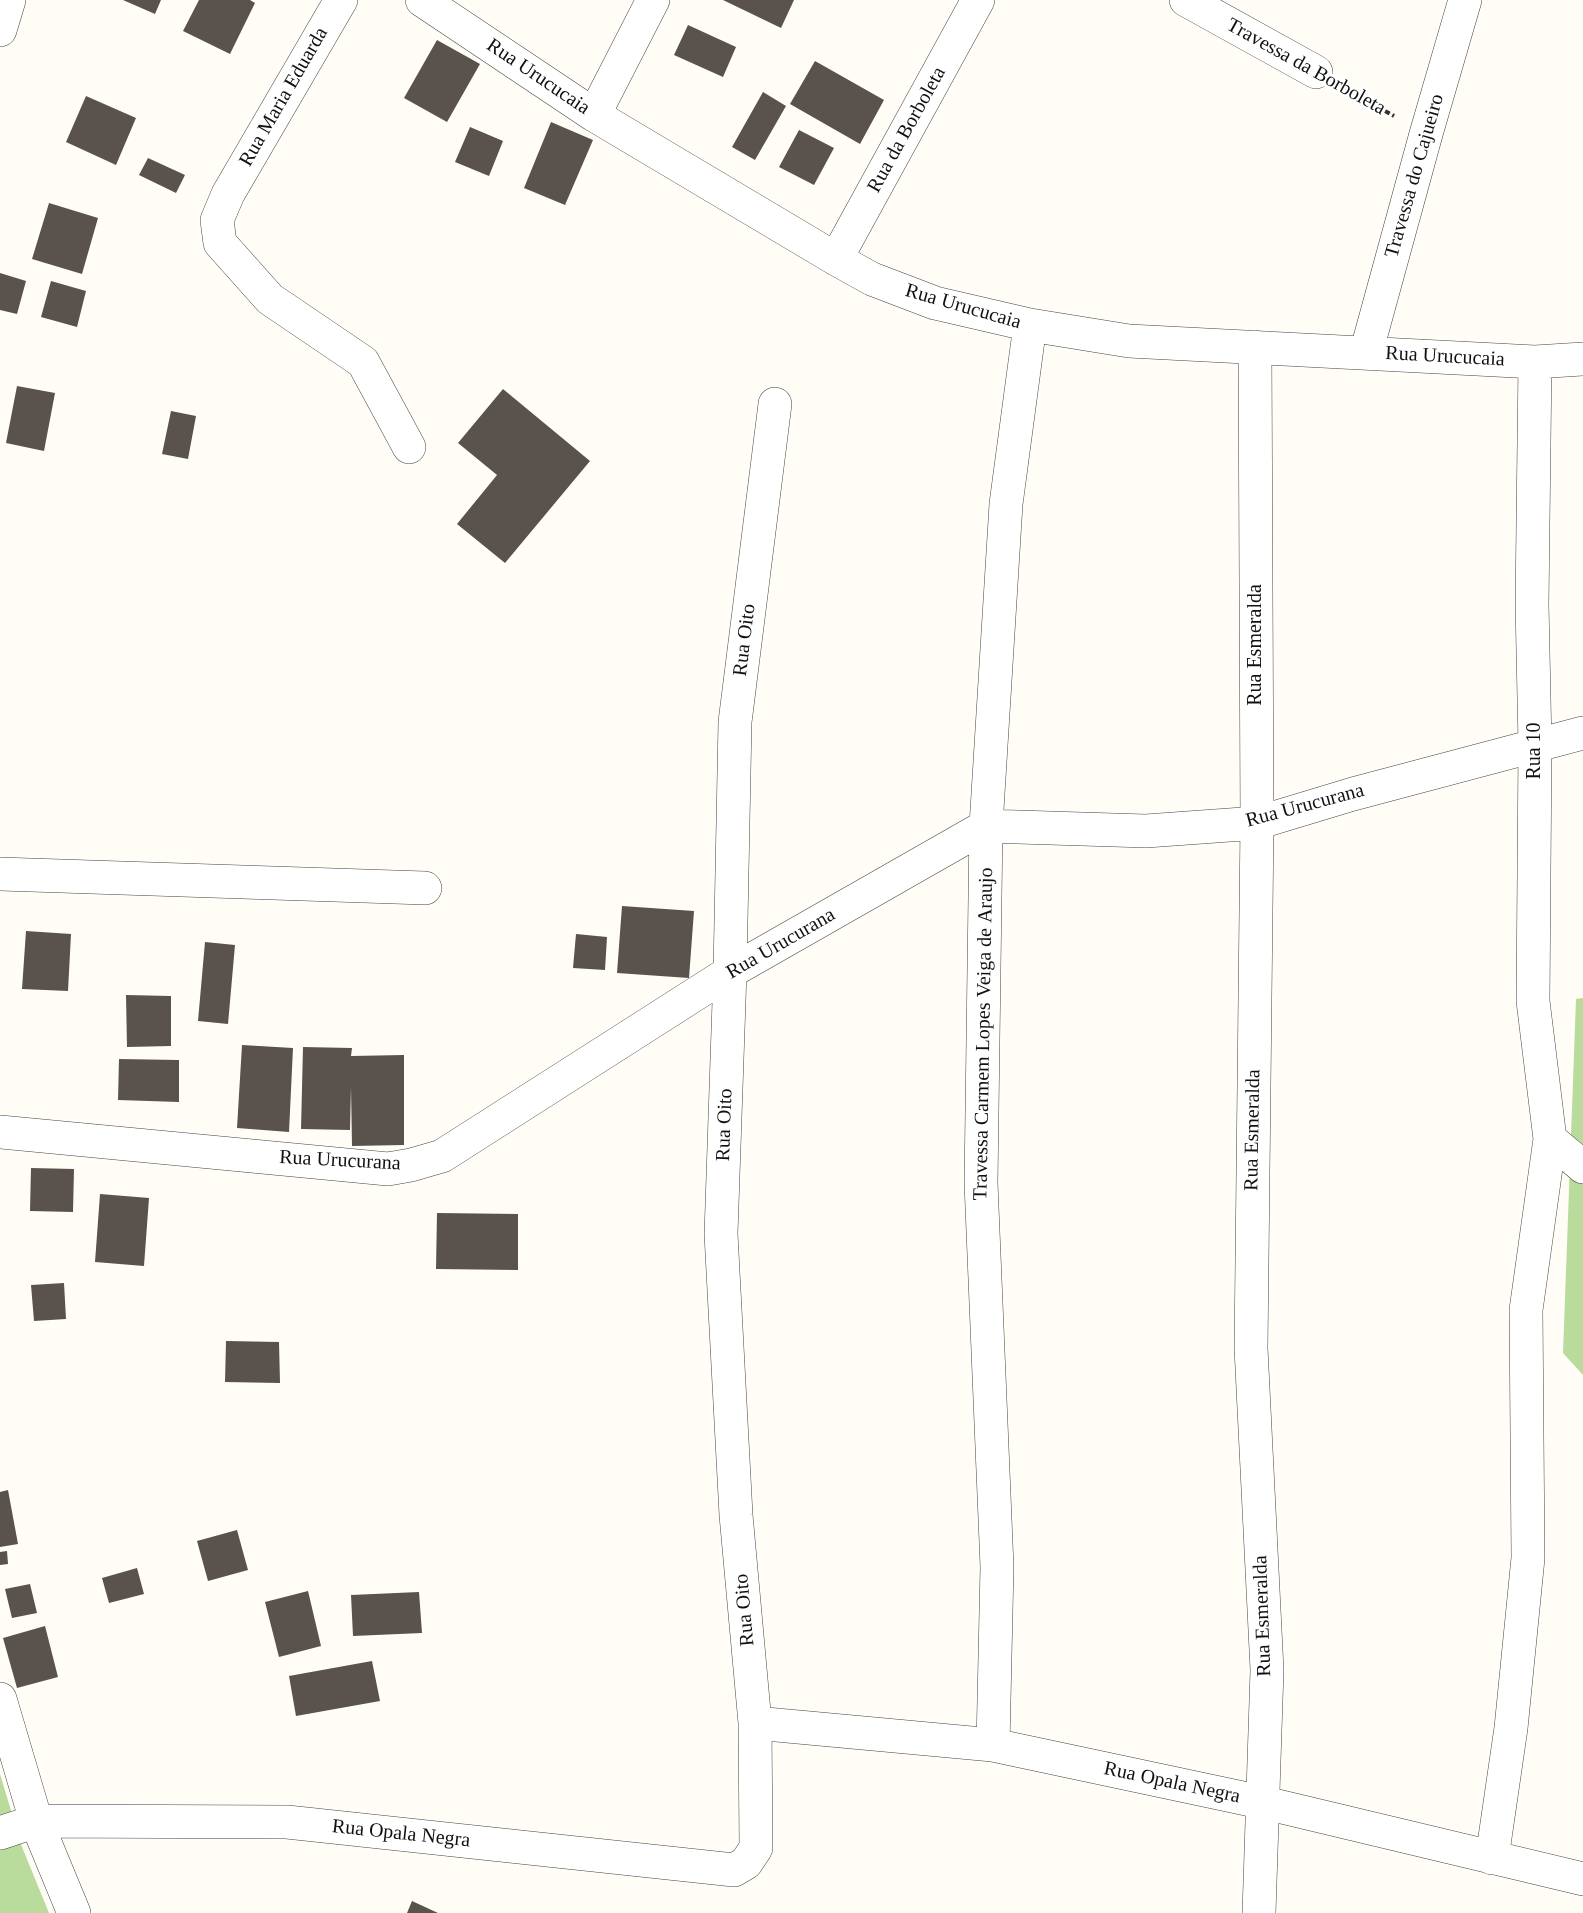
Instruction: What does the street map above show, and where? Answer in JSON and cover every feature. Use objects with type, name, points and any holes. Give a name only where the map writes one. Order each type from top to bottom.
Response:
[{"type":"street","points":[[0,30],[9,0]]},
{"type":"street","name":"Rua Maria Eduarda","points":[[341,0],[228,194],[217,220],[220,243],[270,299],[363,362],[409,447]]},
{"type":"street","name":"Rua Urucucaia","points":[[422,0],[594,115],[836,260],[872,279],[935,303],[1029,325],[1129,340],[1536,362],[1583,359]]},
{"type":"street","points":[[594,115],[653,0]]},
{"type":"street","name":"Rua da Borboleta","points":[[836,260],[978,0]]},
{"type":"street","name":"Travessa da Borboleta","points":[[1186,0],[1316,72]]},
{"type":"street","name":"Travessa do Cajueiro","points":[[1366,353],[1426,134],[1466,0]]},
{"type":"street","name":"Travessa Carmem Lopes Veiga de Araujo","points":[[993,1745],[997,1567],[981,1183],[986,826],[1006,504],[1029,325]]},
{"type":"street","name":"Rua Esmeralda","points":[[1255,347],[1257,823],[1251,1348],[1267,1670],[1259,1913]]},
{"type":"street","name":"Rua 10","points":[[1492,1858],[1511,1728],[1528,1558],[1526,1310],[1550,1139],[1533,1001],[1535,745],[1532,604],[1536,362]]},
{"type":"street","name":"Rua Oito","points":[[756,1848],[755,1723],[736,1515],[722,1234],[735,722],[775,404]]},
{"type":"street","name":"Rua Urucurana","points":[[0,1132],[388,1169],[411,1166],[442,1156],[730,972],[986,826],[1146,831],[1257,823],[1353,794],[1583,733]]},
{"type":"street","points":[[0,874],[425,888]]},
{"type":"street","points":[[1550,1139],[1583,1167]]},
{"type":"street","points":[[0,1699],[36,1821],[74,1913]]},
{"type":"street","name":"Rua Opala Negra","points":[[755,1723],[993,1745],[1261,1802],[1583,1879]]},
{"type":"street","name":"Rua Opala Negra","points":[[0,1833],[36,1821],[287,1822],[734,1870],[746,1863],[756,1848]]},
{"type":"path","name":"Travessa da Borboleta","points":[[1316,72],[1426,134]]},
{"type":"green space","points":[[1583,998],[1583,1375],[1563,1353],[1576,999]]},
{"type":"green space","points":[[0,1774],[22,1847],[49,1913],[0,1913]]},
{"type":"building","points":[[123,0],[161,0],[155,14]]},
{"type":"building","points":[[199,0],[250,0],[255,3],[230,54],[183,31]]},
{"type":"building","points":[[723,0],[794,0],[781,28]]},
{"type":"building","points":[[688,25],[736,47],[723,77],[674,55]]},
{"type":"building","points":[[437,40],[480,64],[447,122],[404,98]]},
{"type":"building","points":[[815,61],[884,100],[860,144],[790,104]]},
{"type":"building","points":[[763,92],[786,106],[755,160],[732,147]]},
{"type":"building","points":[[86,96],[136,118],[116,165],[66,142]]},
{"type":"building","points":[[551,122],[593,140],[565,205],[524,188]]},
{"type":"building","points":[[470,127],[503,141],[489,176],[455,162]]},
{"type":"building","points":[[799,130],[834,148],[814,185],[779,167]]},
{"type":"building","points":[[148,158],[185,175],[176,193],[139,175]]},
{"type":"building","points":[[49,203],[98,218],[82,274],[32,259]]},
{"type":"building","points":[[0,273],[26,281],[17,314],[0,310]]},
{"type":"building","points":[[51,281],[86,291],[77,327],[41,317]]},
{"type":"building","points":[[17,386],[55,393],[44,451],[6,443]]},
{"type":"building","points":[[503,389],[590,461],[505,563],[457,524],[497,475],[458,443]]},
{"type":"building","points":[[171,411],[196,416],[188,459],[162,454]]},
{"type":"building","points":[[622,906],[694,911],[689,978],[617,973]]},
{"type":"building","points":[[26,931],[71,934],[68,991],[22,989]]},
{"type":"building","points":[[576,934],[607,937],[605,970],[573,968]]},
{"type":"building","points":[[205,942],[235,945],[228,1024],[198,1021]]},
{"type":"building","points":[[126,995],[171,996],[171,1046],[127,1047]]},
{"type":"building","points":[[242,1045],[293,1048],[289,1132],[237,1128]]},
{"type":"building","points":[[303,1047],[352,1048],[351,1056],[404,1055],[404,1145],[352,1146],[351,1087],[350,1130],[301,1129]]},
{"type":"building","points":[[119,1059],[179,1060],[179,1102],[118,1100]]},
{"type":"building","points":[[31,1168],[74,1169],[73,1212],[30,1211]]},
{"type":"building","points":[[100,1194],[149,1198],[144,1266],[95,1262]]},
{"type":"building","points":[[437,1213],[518,1214],[518,1270],[436,1269]]},
{"type":"building","points":[[64,1283],[66,1319],[34,1321],[31,1285]]},
{"type":"building","points":[[226,1341],[279,1342],[280,1383],[225,1382]]},
{"type":"building","points":[[8,1490],[18,1544],[0,1547],[0,1492]]},
{"type":"building","points":[[237,1530],[248,1570],[208,1581],[197,1541]]},
{"type":"building","points":[[7,1551],[8,1564],[0,1565],[0,1552]]},
{"type":"building","points":[[137,1568],[144,1594],[109,1603],[102,1578]]},
{"type":"building","points":[[30,1584],[37,1613],[12,1618],[5,1589]]},
{"type":"building","points":[[308,1591],[321,1646],[279,1657],[265,1602]]},
{"type":"building","points":[[419,1592],[422,1633],[353,1636],[351,1595]]},
{"type":"building","points":[[45,1626],[58,1677],[17,1688],[3,1638]]},
{"type":"building","points":[[372,1661],[380,1701],[296,1716],[289,1676]]},
{"type":"building","points":[[412,1901],[438,1913],[407,1913]]}]
